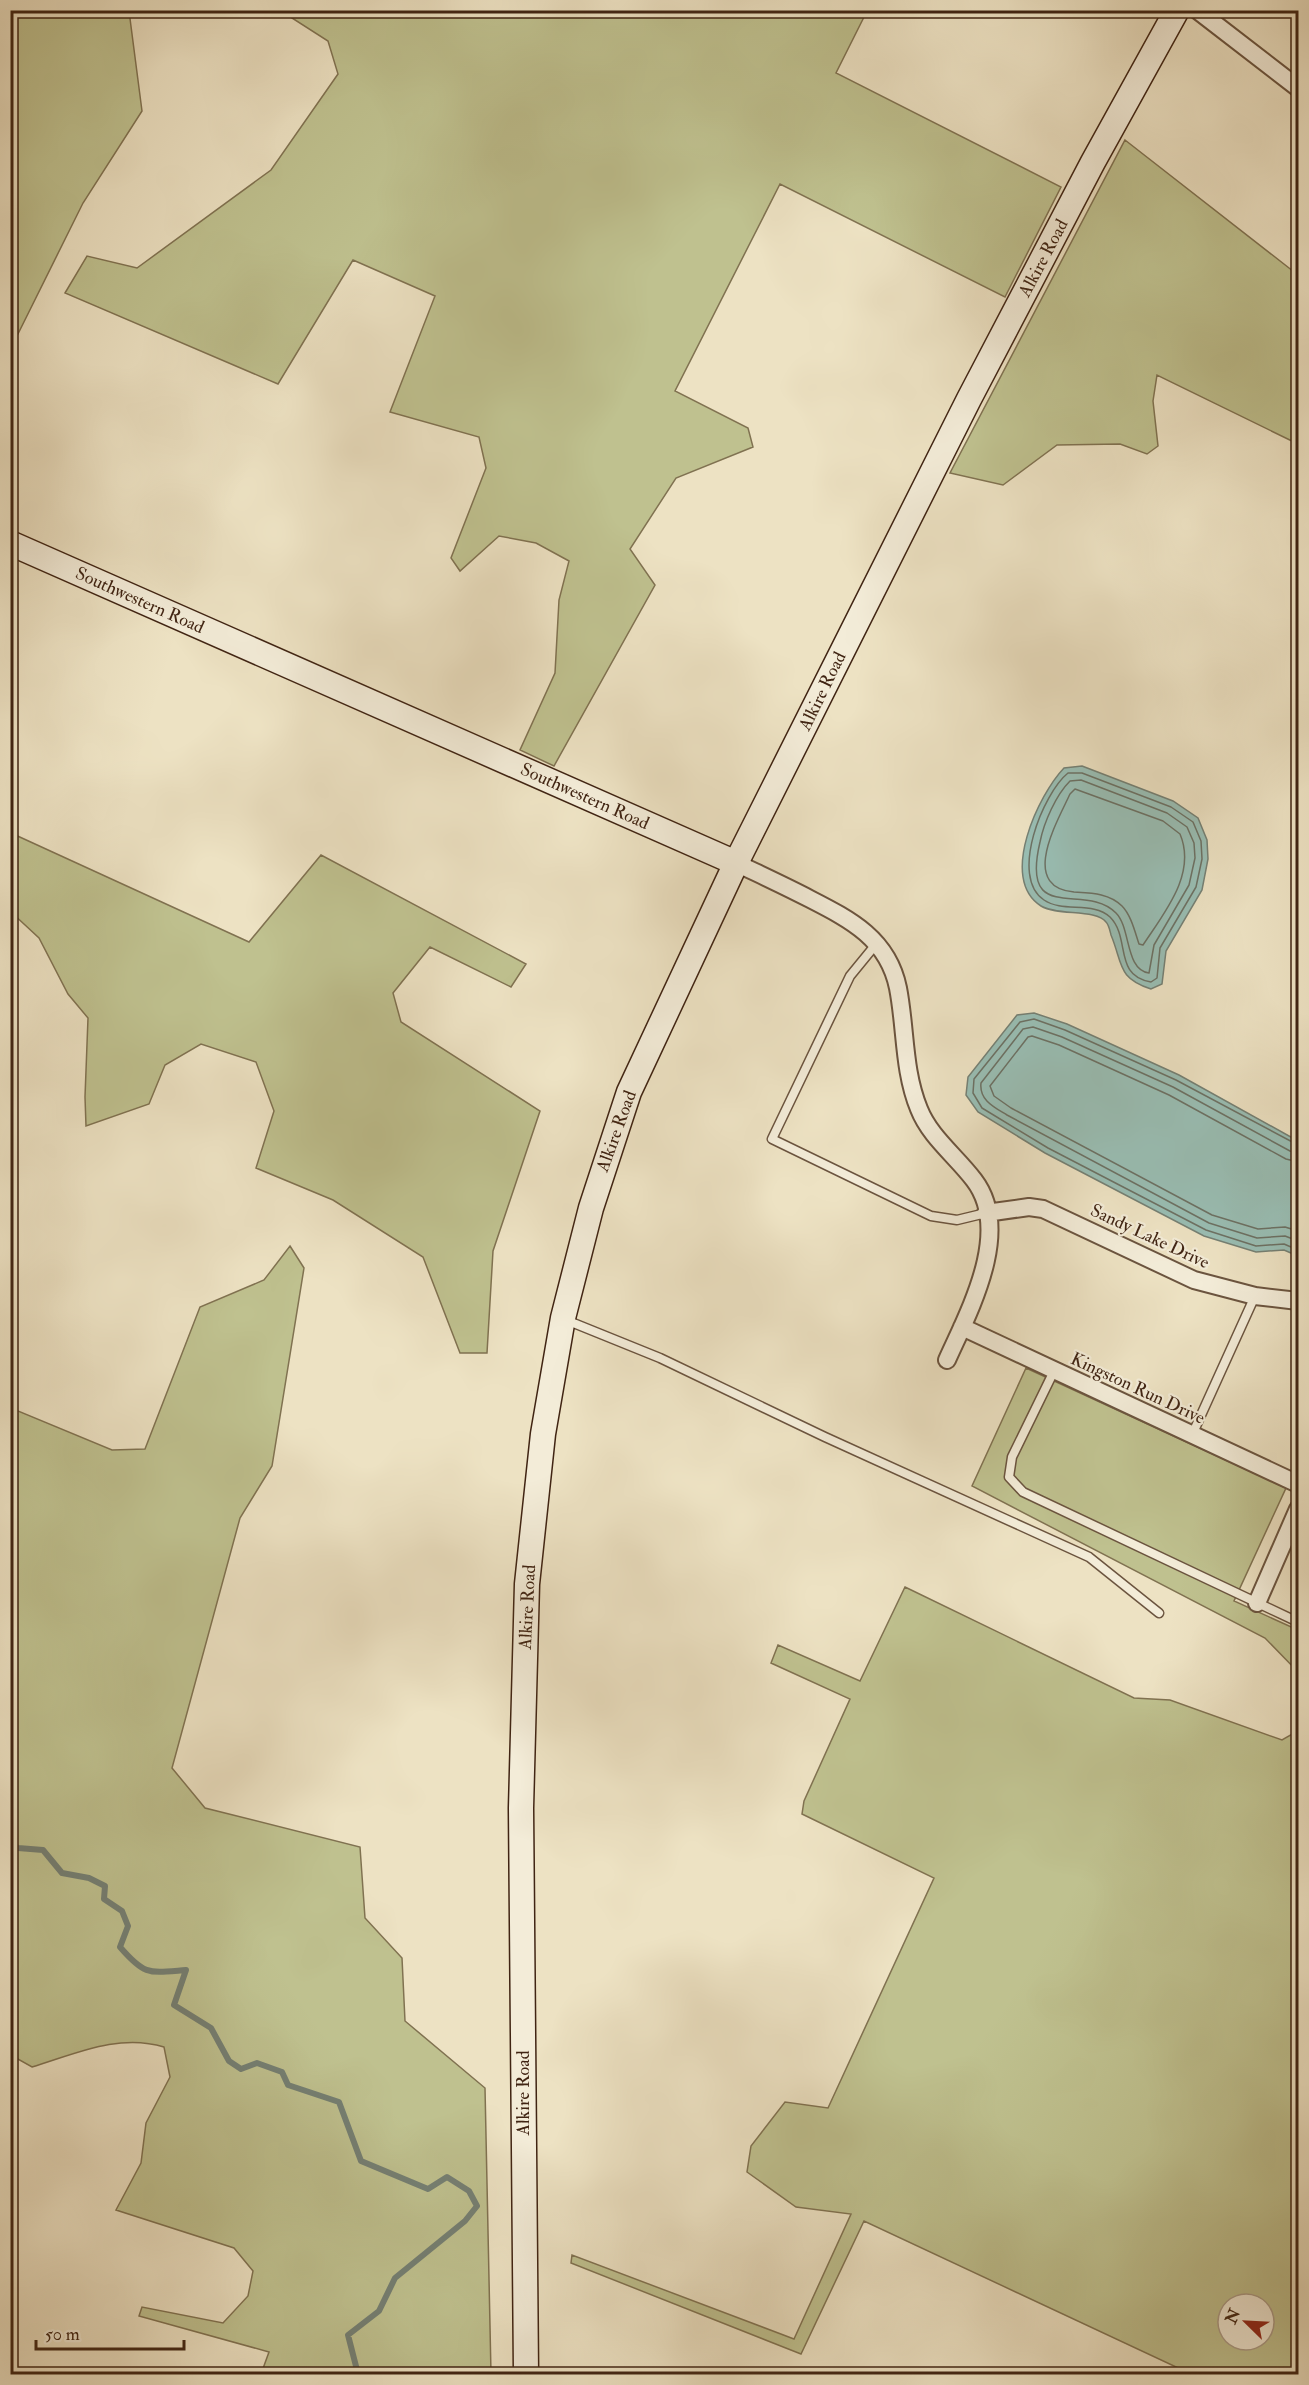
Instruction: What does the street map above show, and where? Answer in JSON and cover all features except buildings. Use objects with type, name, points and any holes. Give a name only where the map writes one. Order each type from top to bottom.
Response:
[{"type":"main road","name":"Alkire Road","points":[[526,2374],[522,1990],[523,1693],[527,1584],[543,1434],[563,1318],[591,1208],[621,1112],[736,863],[969,399],[1093,162],[1177,10]]},
{"type":"main road","name":"Southwestern Road","points":[[10,543],[736,863]]},
{"type":"street","points":[[1197,10],[1299,88]]},
{"type":"street","name":"Southwestern Road","points":[[736,863],[856,923],[878,943],[892,966],[898,988],[909,1078],[920,1112],[932,1132],[975,1182],[982,1195],[986,1212],[989,1238],[987,1262],[962,1327],[946,1360]]},
{"type":"street","name":"Sandy Lake Drive","points":[[986,1212],[1043,1209],[1194,1280],[1255,1296],[1299,1301]]},
{"type":"street","name":"Kingston Run Drive","points":[[962,1327],[1299,1484]]},
{"type":"street","points":[[1257,1603],[1299,1509]]},
{"type":"lane","points":[[878,943],[850,976],[772,1139],[931,1216],[957,1220],[986,1212]]},
{"type":"lane","points":[[1192,1435],[1255,1296]]},
{"type":"lane","points":[[563,1318],[660,1359],[1089,1557],[1159,1613]]},
{"type":"lane","points":[[1054,1371],[1012,1457],[1009,1477],[1023,1492],[1299,1622]]},
{"type":"green space","points":[[11,10],[129,11],[142,111],[83,203],[11,348]]},
{"type":"green space","points":[[281,11],[867,11],[836,73],[1061,187],[1005,297],[780,184],[675,391],[748,428],[753,447],[676,478],[630,549],[655,585],[554,766],[520,750],[555,673],[559,600],[569,561],[536,543],[499,536],[460,571],[451,558],[486,468],[479,437],[390,412],[435,296],[353,260],[278,384],[65,293],[87,256],[137,268],[271,170],[338,74],[328,41]]},
{"type":"green space","points":[[1125,140],[1298,275],[1298,444],[1157,375],[1153,401],[1158,446],[1147,454],[1120,444],[1057,445],[1003,485],[950,473]]},
{"type":"green space","points":[[11,833],[249,942],[321,855],[526,964],[511,987],[430,947],[393,993],[401,1022],[540,1111],[493,1251],[487,1353],[460,1353],[423,1257],[333,1200],[256,1168],[274,1111],[256,1062],[201,1044],[165,1065],[149,1104],[86,1126],[88,1018],[68,994],[39,938],[11,912]]},
{"type":"green space","points":[[290,1246],[304,1268],[272,1466],[240,1518],[172,1768],[205,1808],[360,1847],[365,1918],[402,1958],[405,2021],[485,2088],[491,2374],[391,2374],[381,2371],[379,2374],[261,2374],[269,2352],[139,2316],[142,2307],[223,2323],[248,2296],[253,2271],[234,2248],[116,2210],[141,2163],[146,2123],[170,2077],[164,2047],[147,2043],[114,2044],[81,2051],[32,2067],[16,2058],[11,2041],[11,1408],[112,1450],[145,1449],[200,1307],[264,1280]]},
{"type":"green space","points":[[1026,1368],[1286,1488],[1234,1601],[1298,1630],[1298,1672],[1265,1638],[972,1486]]},
{"type":"green space","points":[[905,1587],[1134,1698],[1170,1700],[1282,1740],[1296,1732],[1298,1725],[1298,2374],[1191,2374],[864,2221],[801,2354],[571,2263],[572,2255],[794,2339],[851,2214],[796,2207],[747,2172],[751,2146],[785,2102],[828,2108],[934,1878],[802,1814],[804,1801],[850,1699],[771,1663],[778,1645],[860,1681]]},
{"type":"water","points":[[1082,766],[1173,801],[1198,818],[1207,840],[1208,859],[1202,890],[1166,951],[1162,984],[1151,989],[1140,985],[1127,975],[1106,922],[1094,915],[1056,911],[1041,906],[1029,893],[1023,877],[1023,857],[1027,837],[1044,797],[1064,768]]},
{"type":"water","points":[[1034,1013],[1067,1024],[1179,1075],[1298,1141],[1298,1256],[1284,1250],[1256,1252],[1204,1236],[1045,1153],[978,1112],[966,1095],[968,1077],[1017,1015]]},
{"type":"waterway","points":[[10,1843],[18,1848],[43,1850],[62,1873],[89,1878],[105,1886],[104,1899],[122,1911],[128,1926],[120,1947],[142,1968],[155,1972],[186,1970],[174,2005],[211,2028],[229,2061],[241,2069],[257,2063],[282,2072],[288,2085],[339,2102],[361,2161],[428,2189],[447,2177],[469,2191],[477,2206],[465,2221],[395,2278],[379,2311],[348,2335],[358,2374]]}]
